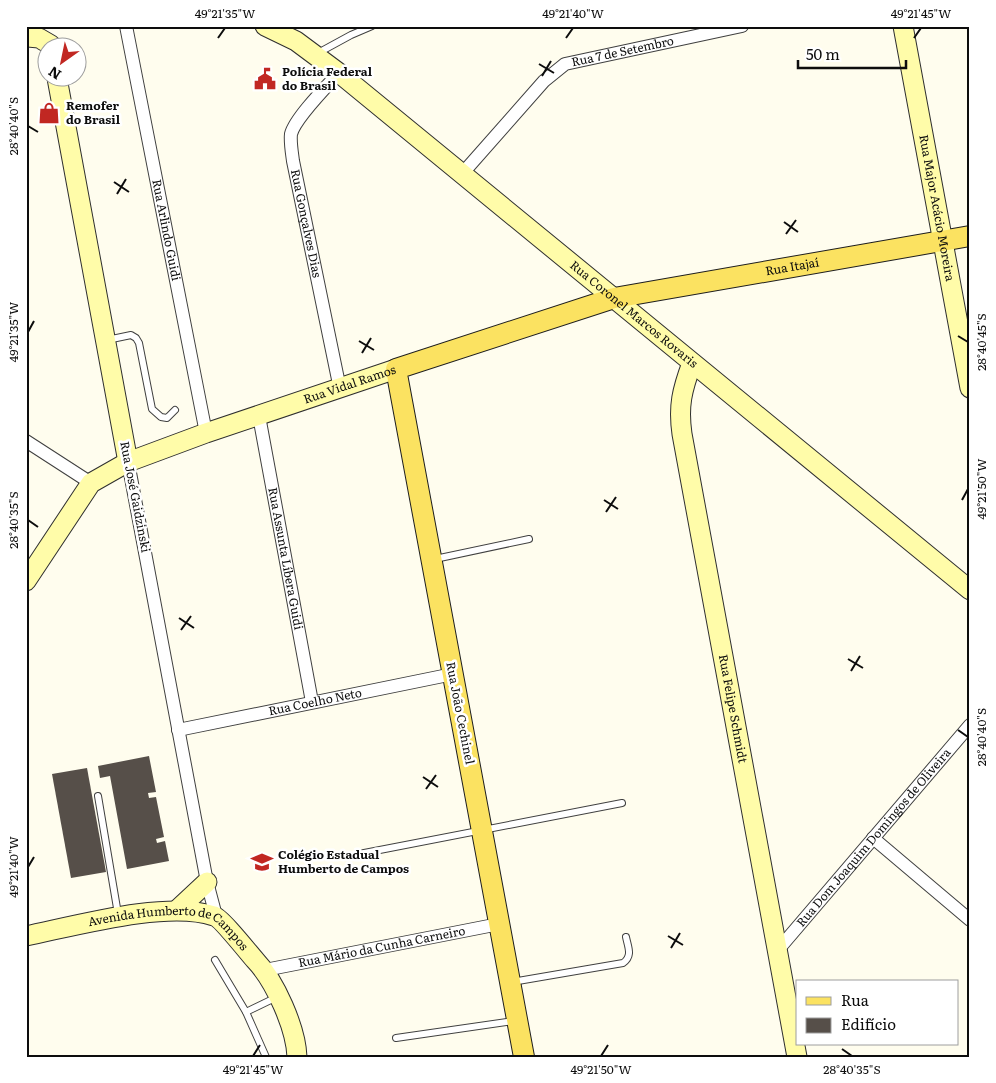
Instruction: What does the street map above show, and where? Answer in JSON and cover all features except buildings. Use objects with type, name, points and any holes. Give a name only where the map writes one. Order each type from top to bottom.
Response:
[{"type":"main road","name":"Rua Itajaí","points":[[614,298],[970,236]]},
{"type":"main road","name":"Rua Vidal Ramos","points":[[396,369],[614,298]]},
{"type":"main road","name":"Rua João Cechinel","points":[[396,369],[524,1057]]},
{"type":"street","name":"Rua Arlindo Guidi","points":[[126,26],[206,433]]},
{"type":"street","name":"Rua Coronel Marcos Rovaris","points":[[265,26],[293,34],[315,55],[970,590]]},
{"type":"street","name":"Rua 7 de Setembro","points":[[462,174],[544,81],[565,64],[742,26]]},
{"type":"street","name":"Rua Major Acácio Moreira","points":[[903,26],[942,240],[967,362],[970,388]]},
{"type":"street","name":"Rua Gonçalves Dias","points":[[339,73],[308,109],[291,134],[293,161],[340,389]]},
{"type":"street","name":"Rua José Gaidzinski","points":[[59,88],[178,730],[207,882],[216,916]]},
{"type":"street","name":"Rua Felipe Schmidt","points":[[692,363],[682,394],[680,418],[797,1057]]},
{"type":"street","name":"Rua Vidal Ramos","points":[[91,483],[128,462],[206,433],[396,369]]},
{"type":"street","name":"Rua Assunta Líbera Guidi","points":[[259,416],[312,702]]},
{"type":"street","points":[[26,441],[91,483],[26,581]]},
{"type":"street","name":"Rua Coelho Neto","points":[[178,730],[453,674]]},
{"type":"street","name":"Rua Dom Joaquim Domingos de Oliveira","points":[[777,951],[970,725]]},
{"type":"street","points":[[873,838],[970,920]]},
{"type":"street","points":[[178,910],[207,882]]},
{"type":"street","name":"Avenida Humberto de Campos","points":[[26,936],[119,917],[178,910],[216,916],[265,970],[292,1031],[296,1047],[296,1057]]},
{"type":"street","name":"Rua Mário da Cunha Carneiro","points":[[265,970],[500,924]]},
{"type":"lane","points":[[315,55],[351,35],[372,26]]},
{"type":"lane","points":[[106,340],[131,334],[136,338],[139,343],[152,408],[161,417],[167,418],[176,410]]},
{"type":"lane","points":[[431,560],[529,539]]},
{"type":"lane","points":[[98,796],[119,917]]},
{"type":"lane","points":[[359,854],[622,803]]},
{"type":"lane","points":[[510,982],[623,963],[628,960],[630,955],[626,938]]},
{"type":"lane","points":[[215,960],[246,1012],[266,1057]]},
{"type":"lane","points":[[246,1012],[278,996]]},
{"type":"lane","points":[[396,1038],[517,1021]]},
{"type":"place","name":"Polícia Federal do Brasil","points":[[265,79]]},
{"type":"place","name":"Remofer do Brasil","points":[[49,113]]},
{"type":"place","name":"Colégio Estadual Humberto de Campos","points":[[262,862]]}]
